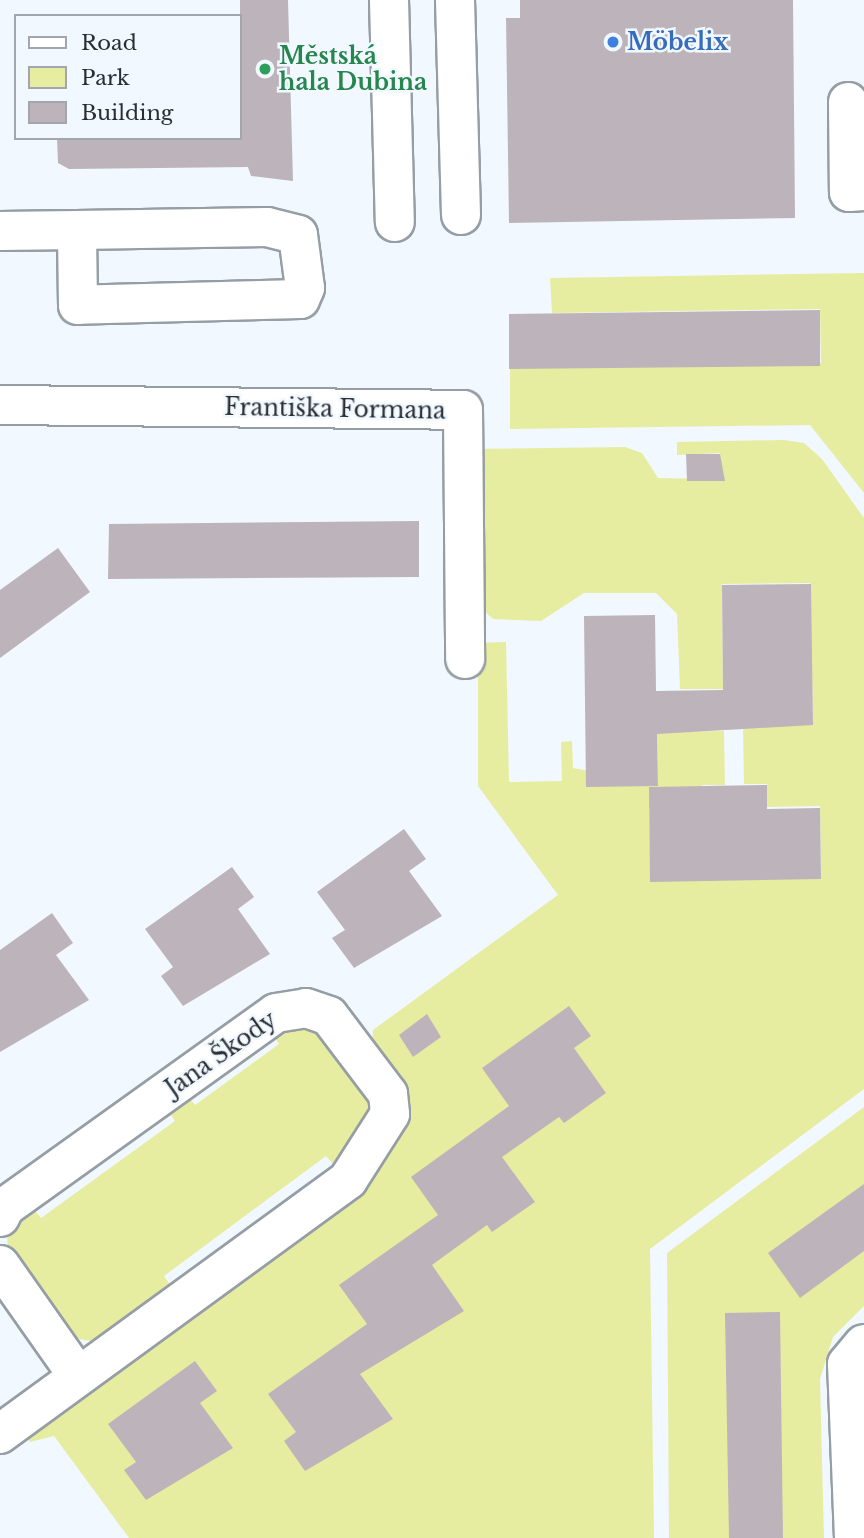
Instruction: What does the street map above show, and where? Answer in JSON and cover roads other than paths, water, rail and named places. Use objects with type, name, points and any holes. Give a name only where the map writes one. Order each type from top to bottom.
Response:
[{"type":"street","points":[[389,0],[396,222]]},
{"type":"street","points":[[455,0],[461,215]]},
{"type":"street","points":[[848,102],[849,192],[864,191]]},
{"type":"street","points":[[0,231],[267,227],[298,235],[305,288],[300,299],[78,305],[77,230]]},
{"type":"street","name":"Františka Formana","points":[[0,405],[463,410],[465,659]]},
{"type":"street","name":"Jana Škody","points":[[0,1217],[5,1207],[276,1013],[306,1008],[358,1026],[390,1102],[356,1172],[0,1434]]},
{"type":"street","points":[[0,1265],[78,1376]]},
{"type":"street","points":[[854,1538],[847,1364],[864,1344]]},
{"type":"place","name":"Möbelix","points":[[613,42]]},
{"type":"place","name":"Městská hala Dubina","points":[[265,69]]}]
